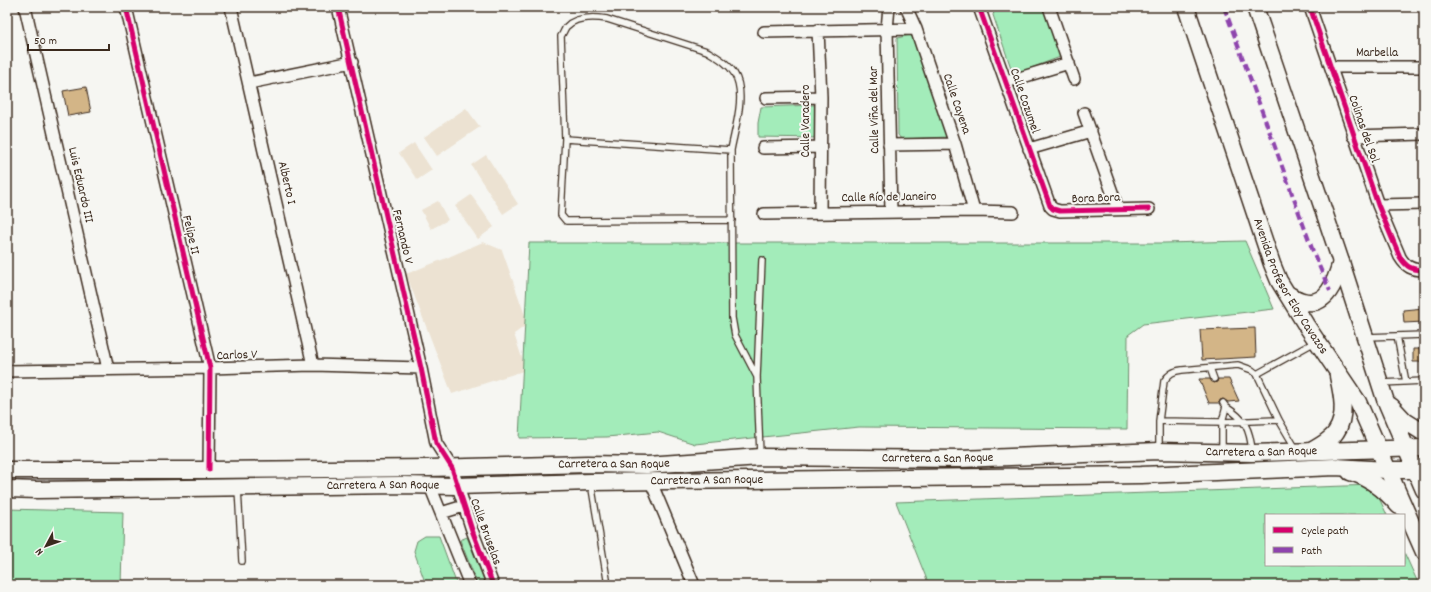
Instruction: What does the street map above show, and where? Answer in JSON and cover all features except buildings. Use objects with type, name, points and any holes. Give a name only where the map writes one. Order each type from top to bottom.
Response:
[{"type":"main road","name":"Avenida Profesor Eloy Cavazos","points":[[1186,7],[1279,281],[1358,402],[1424,552]]},
{"type":"main road","points":[[1254,7],[1341,262],[1384,399],[1406,449],[1419,469],[1424,490]]},
{"type":"main road","points":[[1288,294],[1302,301],[1310,302],[1321,300],[1327,295],[1334,284],[1341,262]]},
{"type":"main road","points":[[1304,451],[1332,437],[1337,431],[1343,411],[1337,369]]},
{"type":"main road","points":[[1384,399],[1405,421],[1424,433]]},
{"type":"main road","name":"Carretera a San Roque","points":[[452,468],[580,464],[647,465],[760,457],[960,459],[1159,451],[1252,453],[1424,448]]},
{"type":"main road","points":[[714,481],[723,475],[751,466],[758,461],[760,457],[769,468],[795,474],[807,480]]},
{"type":"main road","name":"Carretera A San Roque","points":[[7,470],[452,468]]},
{"type":"main road","points":[[1335,468],[1354,473],[1379,486],[1399,506],[1404,514]]},
{"type":"main road","name":"Carretera a San Roque","points":[[879,478],[1141,475],[1335,468],[1387,470],[1419,469]]},
{"type":"main road","name":"Carretera A San Roque","points":[[7,489],[238,488],[401,485],[457,486],[591,482],[879,478]]},
{"type":"main road","points":[[1405,516],[1414,530]]},
{"type":"street","name":"Luis Eduardo III","points":[[25,7],[108,369]]},
{"type":"street","name":"Felipe II","points":[[126,7],[210,368],[209,470]]},
{"type":"street","name":"Alberto I","points":[[231,7],[250,83],[313,365]]},
{"type":"street","name":"Fernando V","points":[[338,7],[352,62],[436,443],[452,468]]},
{"type":"street","name":"Calle Viña del Mar","points":[[889,7],[887,29],[891,212]]},
{"type":"street","name":"Calle Cayena","points":[[906,7],[916,29],[955,144],[974,211]]},
{"type":"street","points":[[1049,7],[1074,79]]},
{"type":"street","name":"Colinas del Sol","points":[[1310,7],[1353,136],[1378,205],[1400,257],[1404,265],[1410,268],[1424,270]]},
{"type":"street","name":"Calle Cozumel","points":[[982,8],[1047,202]]},
{"type":"street","points":[[764,32],[916,29]]},
{"type":"street","name":"Calle Varadero","points":[[818,30],[821,97],[820,213]]},
{"type":"street","points":[[250,83],[352,62]]},
{"type":"street","points":[[1006,82],[1069,63]]},
{"type":"street","name":"Marbella","points":[[1331,67],[1424,67]]},
{"type":"street","points":[[766,98],[821,97]]},
{"type":"street","name":"Bora Bora","points":[[1084,113],[1118,209]]},
{"type":"street","points":[[1029,149],[1091,132]]},
{"type":"street","points":[[1353,136],[1424,134]]},
{"type":"street","points":[[889,145],[955,144]]},
{"type":"street","points":[[763,148],[820,147]]},
{"type":"street","name":"Bora Bora","points":[[1047,202],[1053,209],[1060,211],[1149,209]]},
{"type":"street","points":[[1378,205],[1424,204]]},
{"type":"street","name":"Calle Río de Janeiro","points":[[764,214],[974,211],[1013,212]]},
{"type":"street","name":"Carlos V","points":[[7,370],[210,368],[313,365],[420,368]]},
{"type":"street","name":"Calle Bruselas","points":[[452,468],[464,506],[493,585]]},
{"type":"street","points":[[651,482],[694,585]]},
{"type":"street","points":[[430,486],[470,585]]},
{"type":"street","points":[[441,513],[464,506]]},
{"type":"lane","points":[[732,220],[566,221],[561,215],[565,139],[562,36],[566,27],[573,22],[582,19],[598,18],[620,23],[707,51],[727,65],[734,74],[739,86],[740,96],[731,150],[732,220],[732,312],[733,328],[757,377]]},
{"type":"lane","points":[[565,139],[731,150]]},
{"type":"lane","points":[[760,457],[757,377],[762,260]]},
{"type":"lane","points":[[1365,337],[1424,335]]},
{"type":"lane","points":[[1397,336],[1406,382]]},
{"type":"lane","points":[[1257,374],[1317,341]]},
{"type":"lane","points":[[1159,451],[1159,421],[1164,381],[1167,376],[1175,371],[1238,365],[1252,370],[1257,374],[1279,420],[1304,451]]},
{"type":"lane","points":[[1210,368],[1214,379]]},
{"type":"lane","points":[[1379,383],[1424,381]]},
{"type":"lane","points":[[1222,452],[1222,422],[1225,405],[1243,421],[1249,433],[1252,453]]},
{"type":"lane","points":[[1159,421],[1222,422],[1279,420]]},
{"type":"lane","points":[[591,482],[608,585]]},
{"type":"lane","points":[[238,488],[242,561]]},
{"type":"shaded area","points":[[466,108],[480,127],[437,156],[424,137]]},
{"type":"shaded area","points":[[414,143],[432,170],[417,180],[399,153]]},
{"type":"shaded area","points":[[486,155],[518,204],[503,214],[471,165]]},
{"type":"shaded area","points":[[471,195],[494,227],[478,239],[455,206]]},
{"type":"shaded area","points":[[438,201],[448,220],[431,229],[421,210]]},
{"type":"shaded area","points":[[483,242],[502,250],[528,324],[514,334],[526,370],[452,394],[406,274]]},
{"type":"green space","points":[[1008,7],[1046,7],[1062,53],[1060,57],[1018,73],[1012,71],[993,15],[994,12]]},
{"type":"green space","points":[[910,35],[915,40],[948,137],[901,139],[898,135],[897,38]]},
{"type":"green space","points":[[814,105],[819,109],[819,138],[758,137],[758,123],[761,107]]},
{"type":"green space","points":[[1245,241],[1274,309],[1143,324],[1128,335],[1127,429],[859,427],[695,444],[658,432],[607,437],[519,438],[529,243],[1164,243]]},
{"type":"green space","points":[[1373,485],[1387,514],[1265,514],[1265,566],[1405,566],[1405,554],[1419,585],[929,585],[896,502]]},
{"type":"green space","points":[[7,509],[123,512],[121,585],[7,585]]},
{"type":"green space","points":[[425,536],[439,536],[457,585],[426,585],[414,551],[417,541]]},
{"type":"green space","points":[[467,537],[486,585],[478,585],[460,540]]},
{"type":"marked path","points":[[1224,7],[1314,254],[1330,291]]},
{"type":"cycle path","points":[[126,7],[210,368],[209,470]]},
{"type":"cycle path","points":[[338,7],[421,368],[436,443],[452,468],[472,530],[493,585]]},
{"type":"cycle path","points":[[979,7],[1050,206],[1053,209],[1060,211],[1149,209]]},
{"type":"cycle path","points":[[1310,7],[1378,205],[1400,257],[1410,267],[1424,270]]}]
